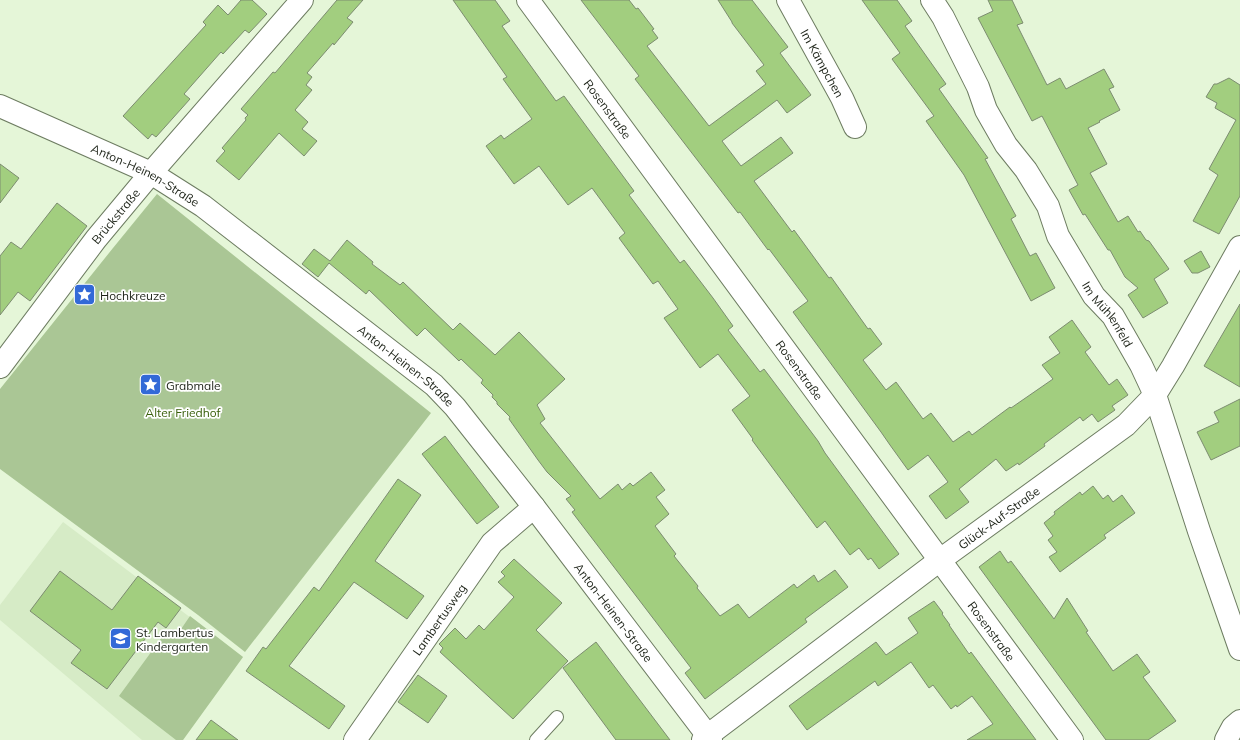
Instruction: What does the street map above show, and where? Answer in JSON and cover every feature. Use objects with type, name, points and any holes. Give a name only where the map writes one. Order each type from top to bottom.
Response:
[{"type":"street","name":"Brückstraße","points":[[0,367],[96,239],[151,173],[302,0]]},
{"type":"street","name":"Rosenstraße","points":[[528,0],[1072,740]]},
{"type":"street","name":"Im Kämpchen","points":[[788,0],[842,98],[855,127]]},
{"type":"street","name":"Im Mühlenfeld","points":[[932,0],[943,17],[978,87],[986,110],[1006,145],[1026,170],[1048,206],[1058,236],[1094,296],[1113,316],[1141,364],[1155,395],[1199,531],[1240,649]]},
{"type":"street","name":"Anton-Heinen-Straße","points":[[0,106],[151,173],[203,206],[434,385],[456,407],[534,508],[707,739]]},
{"type":"street","name":"Glück-Auf-Straße","points":[[707,739],[940,560],[1126,425],[1155,395],[1240,247]]},
{"type":"street","name":"Lambertusweg","points":[[355,740],[492,543],[534,508]]},
{"type":"street","points":[[1226,740],[1233,727],[1240,721]]},
{"type":"lane","points":[[536,740],[557,717]]},
{"type":"shaded area","name":"St. Lambertus Kindergarten","points":[[63,522],[243,657],[183,740],[142,740],[0,620],[0,605]]},
{"type":"green space","name":"Alter Friedhof","points":[[157,194],[431,413],[245,652],[198,615],[0,469],[0,389]]},
{"type":"green space","points":[[190,616],[243,657],[183,740],[176,740],[119,696],[168,629],[177,635]]},
{"type":"building","points":[[241,0],[252,0],[267,14],[249,33],[245,30],[223,54],[221,52],[184,94],[190,99],[156,137],[152,134],[148,139],[123,116],[206,25],[203,22],[218,5],[228,15]]},
{"type":"building","points":[[337,0],[363,0],[347,18],[353,22],[334,45],[333,43],[307,73],[312,77],[306,85],[312,90],[295,110],[308,122],[302,129],[317,141],[304,156],[279,133],[239,180],[216,161],[225,151],[222,148],[246,120],[245,118],[248,115],[241,109],[273,72],[275,73]]},
{"type":"building","points":[[453,0],[495,0],[510,21],[502,26],[556,101],[564,96],[634,191],[629,195],[680,263],[684,260],[713,298],[733,326],[728,330],[760,372],[764,369],[899,554],[879,569],[871,558],[868,560],[859,548],[850,555],[825,521],[817,528],[752,440],[753,439],[732,410],[750,396],[718,354],[700,368],[664,318],[678,309],[658,281],[653,284],[619,238],[625,233],[592,188],[568,205],[539,166],[514,184],[486,146],[501,135],[504,139],[532,119],[503,79],[507,77]]},
{"type":"building","points":[[581,0],[629,0],[636,9],[638,8],[654,29],[652,30],[658,38],[647,46],[709,126],[766,84],[756,71],[764,65],[732,23],[718,0],[752,0],[788,47],[780,53],[811,95],[787,113],[777,100],[722,141],[741,166],[781,137],[793,153],[754,181],[792,232],[794,230],[829,278],[831,277],[868,329],[870,328],[882,344],[863,360],[886,390],[896,382],[923,419],[931,413],[953,442],[969,431],[972,435],[1010,407],[1011,408],[1053,379],[1042,365],[1060,353],[1049,337],[1072,320],[1091,347],[1085,352],[1109,385],[1117,379],[1128,395],[1112,406],[1115,410],[1098,422],[1092,414],[1083,421],[1080,417],[1019,465],[1018,463],[1006,471],[996,459],[959,489],[969,502],[946,519],[929,496],[948,482],[928,455],[908,470],[793,312],[808,301],[769,249],[768,250],[740,212],[738,213],[635,79],[639,76]]},
{"type":"building","points":[[862,0],[897,0],[912,21],[905,26],[946,84],[939,89],[988,158],[985,159],[1016,216],[1011,219],[1030,256],[1036,253],[1055,288],[1031,301],[964,175],[926,121],[934,116],[892,59],[900,53]]},
{"type":"building","points":[[988,0],[1012,0],[1023,23],[1017,25],[1047,85],[1060,78],[1066,89],[1104,69],[1114,87],[1109,89],[1120,110],[1088,128],[1107,164],[1090,173],[1118,222],[1128,216],[1138,232],[1140,231],[1146,240],[1149,241],[1169,269],[1154,279],[1168,303],[1143,318],[1128,295],[1138,288],[1125,277],[1110,250],[1108,250],[1085,214],[1083,215],[1069,190],[1078,185],[1042,116],[1032,121],[978,18],[993,11]]},
{"type":"building","points":[[1229,78],[1240,85],[1240,196],[1219,234],[1193,221],[1218,175],[1209,169],[1236,120],[1215,108],[1217,103],[1206,97],[1214,84]]},
{"type":"building","points":[[0,164],[19,178],[0,203]]},
{"type":"building","points":[[57,203],[87,226],[30,301],[18,292],[0,315],[0,256],[11,242],[21,249]]},
{"type":"building","points":[[347,240],[373,262],[372,264],[400,285],[403,282],[453,330],[460,323],[495,355],[519,332],[565,379],[537,405],[545,419],[540,423],[600,499],[618,484],[622,490],[630,483],[633,486],[651,472],[665,490],[656,497],[669,514],[655,526],[676,554],[674,556],[698,586],[697,588],[720,616],[738,604],[749,618],[794,584],[797,588],[814,575],[818,582],[835,570],[848,587],[805,619],[807,622],[705,699],[685,673],[691,668],[572,512],[575,510],[566,499],[571,496],[547,472],[509,419],[510,417],[497,404],[492,397],[493,395],[481,383],[483,380],[461,359],[459,361],[425,328],[417,336],[369,290],[366,294],[329,263],[318,277],[302,264],[314,249],[330,261]]},
{"type":"building","points":[[1201,251],[1210,267],[1198,273],[1192,273],[1184,261]]},
{"type":"building","points":[[1240,304],[1240,387],[1204,366]]},
{"type":"building","points":[[1240,399],[1240,446],[1211,460],[1197,432],[1219,422],[1214,412]]},
{"type":"building","points":[[445,436],[499,507],[477,524],[422,454]]},
{"type":"building","points":[[398,479],[421,495],[375,561],[424,596],[407,619],[354,582],[289,666],[345,706],[329,729],[246,671],[263,647],[266,649],[314,587],[319,591]]},
{"type":"building","points":[[1093,486],[1103,499],[1108,495],[1113,502],[1122,495],[1135,513],[1104,535],[1106,538],[1060,572],[1049,557],[1057,552],[1048,540],[1053,536],[1044,523],[1055,514],[1054,512],[1080,492],[1082,495]]},
{"type":"building","points":[[1000,551],[1008,563],[1011,561],[1054,619],[1067,598],[1088,631],[1086,632],[1113,671],[1137,654],[1150,672],[1143,677],[1176,721],[1148,740],[1106,740],[979,567]]},
{"type":"building","points":[[514,559],[562,603],[536,630],[568,661],[513,719],[440,652],[443,648],[439,644],[455,628],[466,639],[479,625],[484,630],[514,597],[498,582],[505,576],[501,572]]},
{"type":"building","points":[[60,571],[112,610],[138,576],[181,608],[166,628],[158,622],[107,689],[71,663],[81,650],[30,611]]},
{"type":"building","points":[[934,601],[969,654],[971,652],[1036,740],[967,740],[993,724],[972,696],[957,707],[956,705],[951,709],[933,685],[929,688],[911,662],[878,686],[875,681],[807,730],[789,706],[876,642],[886,655],[918,633],[908,618]]},
{"type":"building","points":[[596,642],[670,740],[616,740],[563,668]]},
{"type":"building","points":[[418,675],[447,696],[428,723],[398,702]]},
{"type":"building","points":[[211,720],[238,740],[196,740]]},
{"type":"place","name":"Hochkreuze","points":[[85,295]]},
{"type":"place","name":"Grabmale","points":[[150,385]]},
{"type":"place","name":"St. Lambertus Kindergarten","points":[[121,639]]}]
